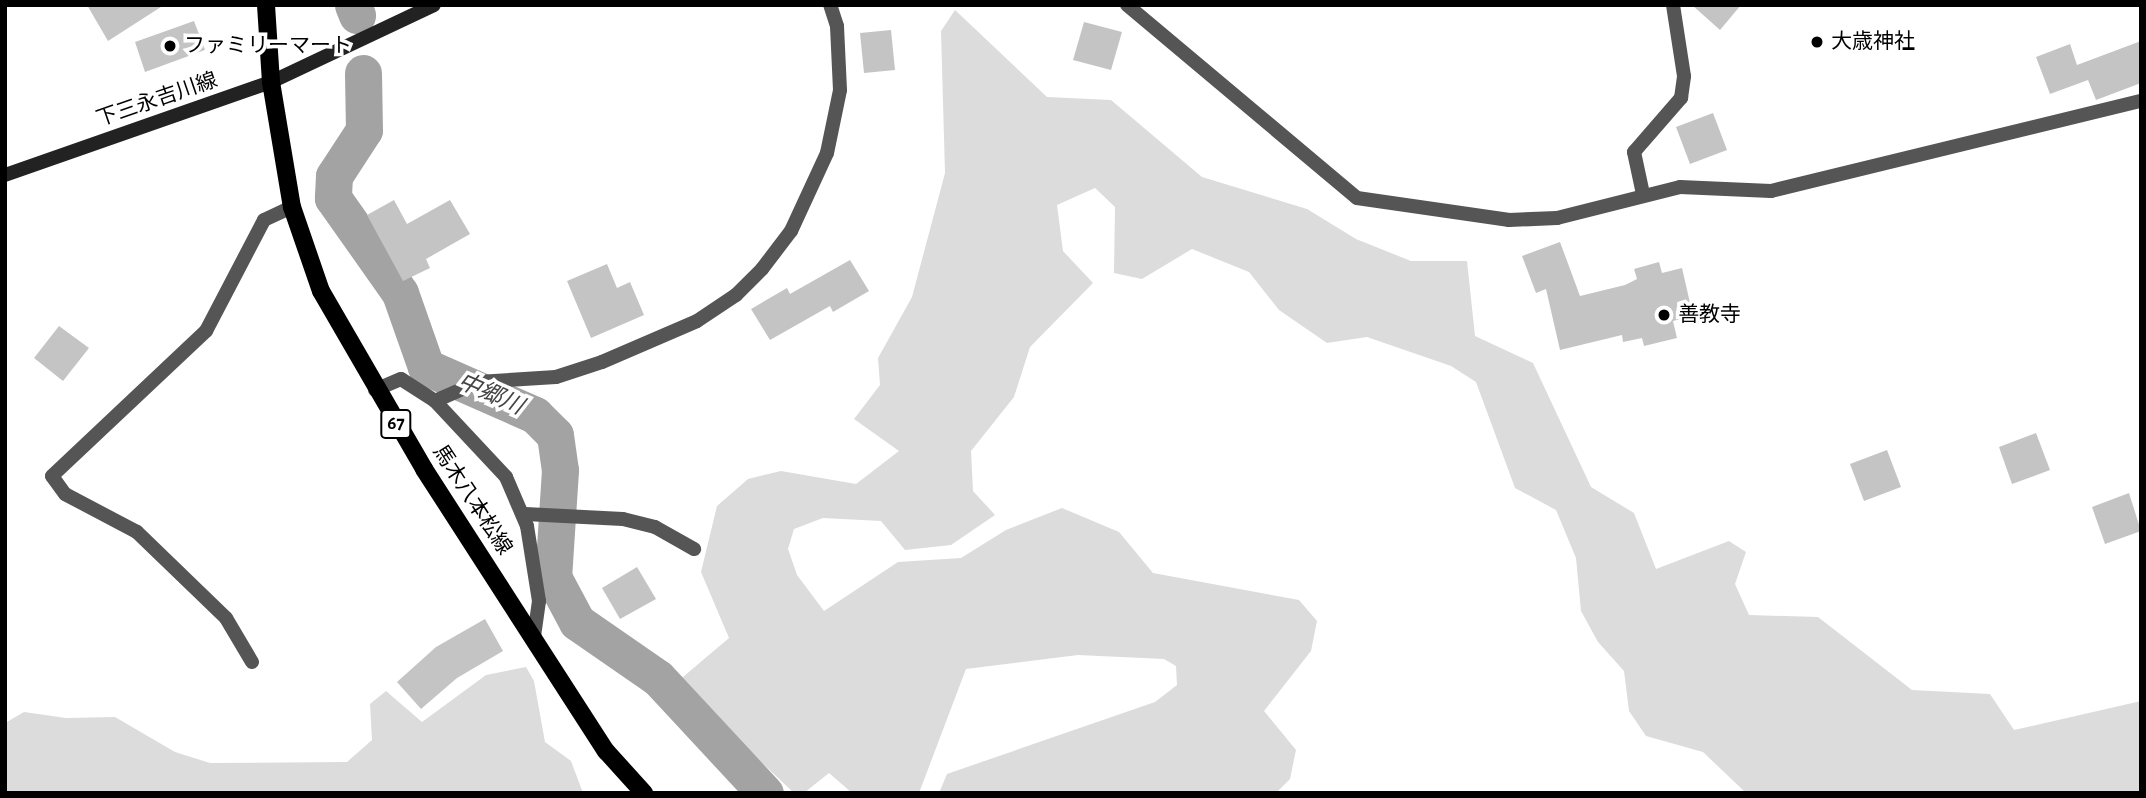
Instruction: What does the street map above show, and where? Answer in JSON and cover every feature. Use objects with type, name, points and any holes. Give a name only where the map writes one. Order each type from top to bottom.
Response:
[{"type":"main road","name":"馬木八本松線","points":[[266,5],[271,82],[292,207],[321,291],[375,390],[606,751],[644,793]]},
{"type":"main road","name":"下三永吉川線","points":[[5,175],[271,82],[433,5]]},
{"type":"street","points":[[435,401],[478,382],[556,377],[601,362],[697,321],[736,295],[762,269],[791,231],[827,153],[840,90],[837,26],[830,5]]},
{"type":"street","points":[[1127,5],[1357,198],[1534,220],[1680,187],[1771,191],[2141,101]]},
{"type":"street","points":[[1643,194],[1634,152],[1681,98],[1684,76],[1673,5]]},
{"type":"street","points":[[252,662],[226,618],[166,559],[136,532],[65,494],[52,476],[206,331],[264,220],[292,207]]},
{"type":"street","points":[[375,390],[401,379],[435,401],[487,453],[506,477],[525,514],[539,601],[534,638]]},
{"type":"street","points":[[525,514],[623,519],[654,527],[694,549]]},
{"type":"shaded area","points":[[955,10],[1047,97],[1111,100],[1202,177],[1307,209],[1356,239],[1411,261],[1467,261],[1475,336],[1533,363],[1591,487],[1634,513],[1656,569],[1729,541],[1746,552],[1735,584],[1749,615],[1818,617],[1912,690],[1990,694],[2014,730],[2141,701],[2141,793],[1746,793],[1703,752],[1646,736],[1629,711],[1624,671],[1598,642],[1581,611],[1576,558],[1556,510],[1515,488],[1476,382],[1451,366],[1367,337],[1327,343],[1279,310],[1249,272],[1192,249],[1142,279],[1114,273],[1115,207],[1095,188],[1057,205],[1063,251],[1093,283],[1030,347],[1014,397],[971,451],[973,491],[995,515],[951,545],[905,550],[881,521],[823,518],[794,529],[788,549],[797,575],[824,611],[898,562],[961,558],[1006,530],[1062,508],[1119,532],[1153,573],[1299,600],[1317,621],[1311,651],[1264,711],[1296,750],[1290,779],[1276,793],[939,793],[947,774],[1155,702],[1177,685],[1176,666],[1164,659],[1078,655],[966,669],[919,793],[852,793],[829,773],[804,793],[794,793],[677,682],[729,638],[701,572],[717,506],[748,479],[781,471],[856,484],[899,451],[854,419],[880,385],[878,358],[912,297],[945,173],[941,31]]},
{"type":"shaded area","points":[[526,667],[534,681],[545,742],[571,761],[583,793],[5,793],[5,723],[24,712],[66,718],[115,717],[175,752],[210,763],[347,762],[372,740],[370,704],[386,691],[422,722],[486,675]]},
{"type":"building","points":[[87,5],[164,5],[108,41]]},
{"type":"building","points":[[1692,5],[1741,5],[1720,30]]},
{"type":"building","name":"ファミリーマート","points":[[194,21],[205,50],[145,72],[135,42]]},
{"type":"building","points":[[1084,22],[1122,32],[1111,70],[1073,60]]},
{"type":"building","points":[[891,30],[895,70],[864,73],[860,33]]},
{"type":"building","points":[[2141,41],[2141,83],[2096,100],[2088,80],[2050,94],[2036,57],[2070,44],[2077,65]]},
{"type":"building","points":[[1713,113],[1727,150],[1690,164],[1676,127]]},
{"type":"building","points":[[394,200],[407,224],[450,200],[470,234],[426,259],[430,268],[403,281],[367,215]]},
{"type":"building","points":[[1560,242],[1580,296],[1625,285],[1637,279],[1634,269],[1659,262],[1662,273],[1682,268],[1693,316],[1673,321],[1677,338],[1644,346],[1642,338],[1623,342],[1622,335],[1560,350],[1546,289],[1536,293],[1522,256]]},
{"type":"building","points":[[850,260],[869,291],[833,312],[830,306],[770,340],[751,309],[787,288],[790,294]]},
{"type":"building","points":[[607,264],[617,288],[630,282],[644,315],[591,338],[567,281]]},
{"type":"building","points":[[59,326],[89,348],[63,381],[34,358]]},
{"type":"building","points":[[2036,433],[2050,470],[2012,484],[1999,447]]},
{"type":"building","points":[[1887,450],[1901,487],[1864,501],[1850,464]]},
{"type":"building","points":[[2129,493],[2141,531],[2105,544],[2092,507]]},
{"type":"building","points":[[637,567],[656,599],[620,619],[602,588]]},
{"type":"building","points":[[485,619],[503,651],[457,678],[421,709],[397,682],[436,647]]},
{"type":"waterway","name":"中郷川","points":[[353,5],[357,15]]},
{"type":"waterway","name":"中郷川","points":[[363,73],[364,130],[334,176],[333,198],[400,293],[426,367],[535,415],[555,435],[560,470],[553,577],[577,622],[658,678],[765,793]]},
{"type":"place","name":"大歳神社","points":[[1817,42]]},
{"type":"place","name":"ファミリーマート","points":[[170,46]]},
{"type":"place","name":"善教寺","points":[[1664,315]]}]
